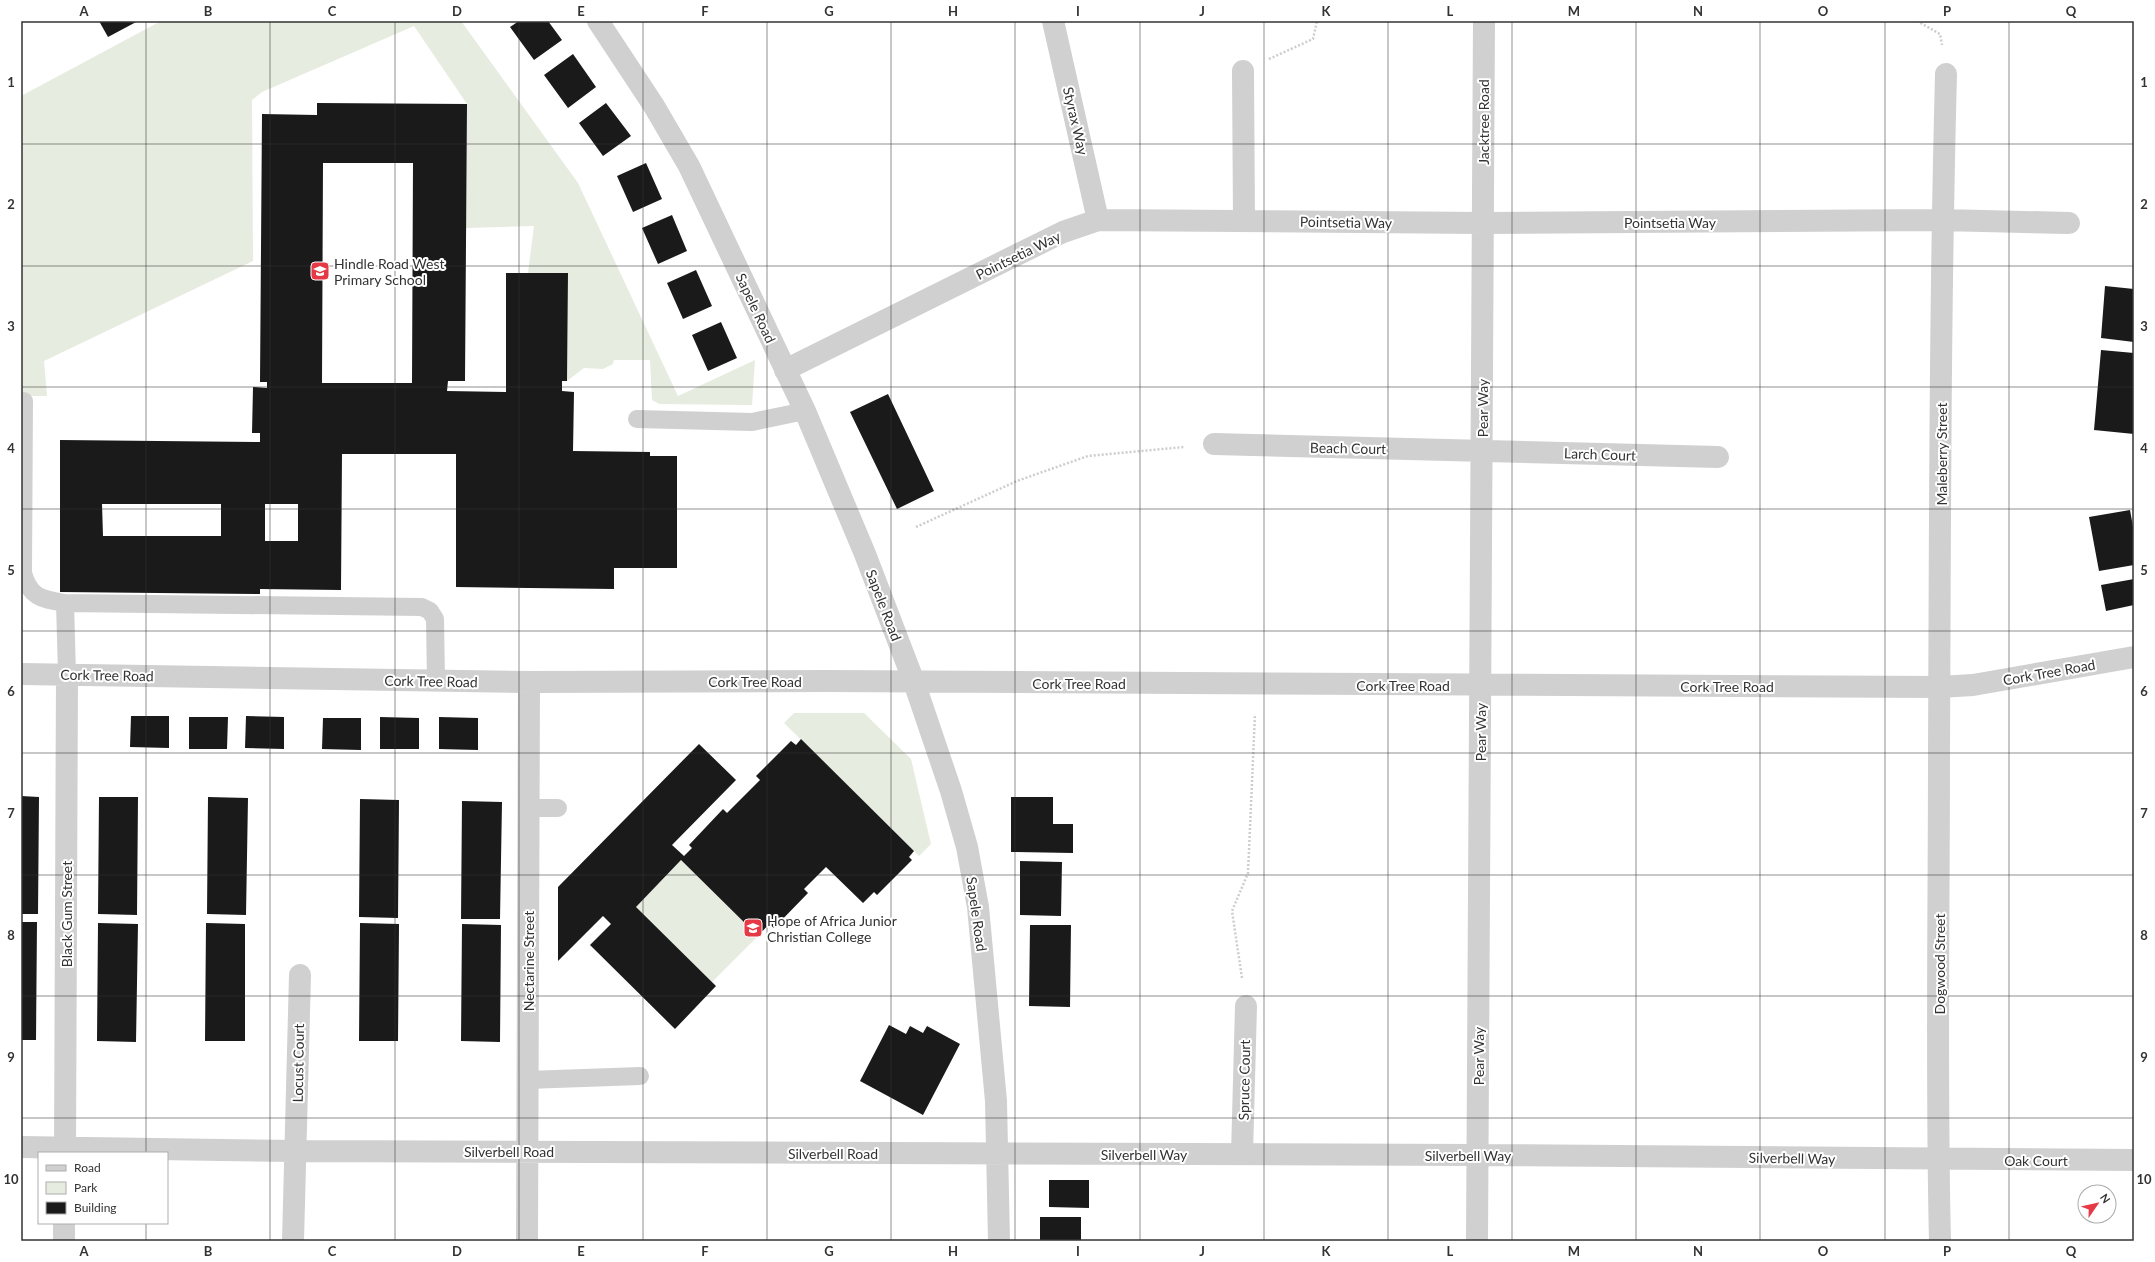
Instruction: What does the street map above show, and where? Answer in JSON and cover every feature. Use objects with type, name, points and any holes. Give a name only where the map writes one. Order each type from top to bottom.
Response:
[{"type":"street","name":"Sapele Road","points":[[598,21],[654,106],[689,166],[728,245],[805,411],[865,554],[914,682],[950,791],[967,847],[978,907],[996,1101],[999,1241]]},
{"type":"street","name":"Styrax Way","points":[[1053,21],[1098,220]]},
{"type":"street","name":"Jacktree Road","points":[[1483,223],[1484,21]]},
{"type":"street","points":[[1243,71],[1244,221]]},
{"type":"street","name":"Maleberry Street","points":[[1939,687],[1942,220],[1946,74]]},
{"type":"street","name":"Pointsetia Way","points":[[785,370],[1063,232],[1098,220],[1483,223],[1942,220]]},
{"type":"street","points":[[1942,220],[2069,223]]},
{"type":"street","name":"Pear Way","points":[[1477,1241],[1483,223]]},
{"type":"street","name":"Beach Court","points":[[1214,444],[1481,451]]},
{"type":"street","name":"Larch Court","points":[[1481,451],[1718,457]]},
{"type":"street","name":"Cork Tree Road","points":[[21,674],[529,682],[914,682],[1939,687],[1973,685],[2134,657]]},
{"type":"street","name":"Black Gum Street","points":[[65,1150],[67,674]]},
{"type":"street","name":"Nectarine Street","points":[[527,1241],[529,682]]},
{"type":"street","name":"Dogwood Street","points":[[1939,687],[1938,1160],[1940,1241]]},
{"type":"street","name":"Locust Court","points":[[293,1241],[300,975]]},
{"type":"street","name":"Spruce Court","points":[[1242,1154],[1246,1006]]},
{"type":"street","name":"Silverbell Road","points":[[21,1147],[65,1150],[997,1153]]},
{"type":"street","name":"Silverbell Way","points":[[997,1153],[1478,1155],[1938,1160]]},
{"type":"street","name":"Oak Court","points":[[1938,1160],[2134,1160]]},
{"type":"street","points":[[64,1224],[64,1241]]},
{"type":"lane","points":[[24,401],[23,573],[30,590],[36,595],[45,600],[65,603],[422,606],[430,611],[435,619],[436,681]]},
{"type":"lane","points":[[637,419],[752,422],[805,411]]},
{"type":"lane","points":[[65,603],[67,674]]},
{"type":"lane","points":[[529,808],[558,808]]},
{"type":"lane","points":[[527,1080],[640,1076]]},
{"type":"path","points":[[1243,71],[1313,39],[1317,21]]},
{"type":"path","points":[[1917,21],[1940,34],[1946,74]]},
{"type":"path","points":[[916,527],[1017,481],[1088,456],[1214,444]]},
{"type":"path","points":[[1246,1006],[1232,911],[1248,873],[1256,684]]},
{"type":"green space","points":[[161,21],[461,21],[578,183],[678,396],[755,360],[752,405],[659,404],[652,400],[650,360],[614,360],[613,364],[603,369],[584,368],[567,381],[568,273],[528,273],[534,226],[466,228],[467,104],[414,26],[262,92],[252,100],[253,261],[44,361],[47,396],[21,396],[21,96]]},
{"type":"green space","points":[[794,713],[864,713],[911,759],[931,844],[919,856],[784,723]]},
{"type":"green space","points":[[681,860],[758,936],[712,982],[636,907]]},
{"type":"building","points":[[99,21],[138,21],[108,37]]},
{"type":"building","points":[[519,21],[548,21],[562,40],[534,60],[510,27]]},
{"type":"building","points":[[573,54],[596,87],[568,108],[544,75]]},
{"type":"building","points":[[317,103],[467,104],[465,381],[448,381],[447,391],[506,392],[506,273],[568,273],[567,381],[562,381],[562,391],[574,392],[573,451],[650,452],[650,456],[677,456],[677,568],[614,568],[614,589],[456,587],[456,454],[342,454],[341,590],[260,589],[260,594],[60,592],[60,440],[260,442],[260,433],[252,433],[253,387],[267,388],[267,382],[260,382],[262,114],[317,115]],"holes":[[[323,163],[413,163],[412,383],[322,383]],[[102,504],[221,504],[221,536],[103,536]],[[265,504],[298,504],[298,541],[265,541]]]},
{"type":"building","points":[[606,103],[631,136],[603,156],[579,123]]},
{"type":"building","points":[[646,163],[662,199],[633,212],[617,176]]},
{"type":"building","points":[[672,215],[687,251],[658,264],[642,228]]},
{"type":"building","points":[[696,270],[712,306],[683,319],[667,283]]},
{"type":"building","points":[[2105,286],[2134,289],[2134,342],[2101,338]]},
{"type":"building","points":[[721,322],[737,358],[708,371],[692,335]]},
{"type":"building","points":[[2101,350],[2134,353],[2134,434],[2094,430]]},
{"type":"building","points":[[888,394],[934,491],[897,509],[850,412]]},
{"type":"building","points":[[2130,510],[2134,532],[2134,565],[2099,571],[2089,517]]},
{"type":"building","points":[[2134,579],[2134,605],[2106,611],[2101,585]]},
{"type":"building","points":[[131,716],[169,716],[169,748],[130,747]]},
{"type":"building","points":[[246,716],[284,717],[284,749],[245,748]]},
{"type":"building","points":[[189,717],[228,717],[227,749],[189,749]]},
{"type":"building","points":[[380,717],[419,718],[419,749],[380,749]]},
{"type":"building","points":[[439,717],[478,718],[478,750],[439,749]]},
{"type":"building","points":[[323,718],[361,718],[361,750],[322,749]]},
{"type":"building","points":[[801,739],[914,851],[909,857],[912,860],[877,895],[874,892],[863,903],[826,867],[804,889],[808,893],[774,928],[769,924],[758,936],[681,860],[636,907],[716,986],[675,1029],[590,945],[611,924],[603,916],[558,961],[558,887],[699,744],[736,780],[672,845],[684,856],[692,848],[689,845],[723,809],[727,813],[760,780],[756,776],[791,741],[796,745]]},
{"type":"building","points":[[21,796],[39,797],[38,914],[21,914]]},
{"type":"building","points":[[99,797],[138,797],[137,915],[98,914]]},
{"type":"building","points":[[208,797],[248,798],[246,915],[207,914]]},
{"type":"building","points":[[1011,797],[1053,797],[1053,824],[1073,824],[1073,853],[1011,852]]},
{"type":"building","points":[[360,799],[399,800],[398,918],[359,917]]},
{"type":"building","points":[[462,801],[502,802],[500,919],[461,919]]},
{"type":"building","points":[[1020,861],[1062,862],[1061,916],[1020,915]]},
{"type":"building","points":[[21,922],[37,922],[36,1040],[21,1040]]},
{"type":"building","points":[[98,923],[138,924],[136,1042],[97,1041]]},
{"type":"building","points":[[206,923],[245,924],[245,1041],[205,1041]]},
{"type":"building","points":[[360,923],[399,924],[398,1041],[359,1041]]},
{"type":"building","points":[[462,924],[501,925],[500,1042],[461,1041]]},
{"type":"building","points":[[1030,925],[1071,925],[1070,1007],[1029,1006]]},
{"type":"building","points":[[889,1025],[906,1034],[910,1026],[923,1033],[927,1026],[960,1044],[923,1115],[860,1081]]},
{"type":"building","points":[[1049,1180],[1089,1180],[1089,1208],[1049,1207]]},
{"type":"building","points":[[1040,1217],[1081,1217],[1081,1241],[1040,1241]]},
{"type":"place","name":"Hindle Road West Primary School","points":[[320,271]]},
{"type":"place","name":"Hope of Africa Junior Christian College","points":[[753,928]]}]
